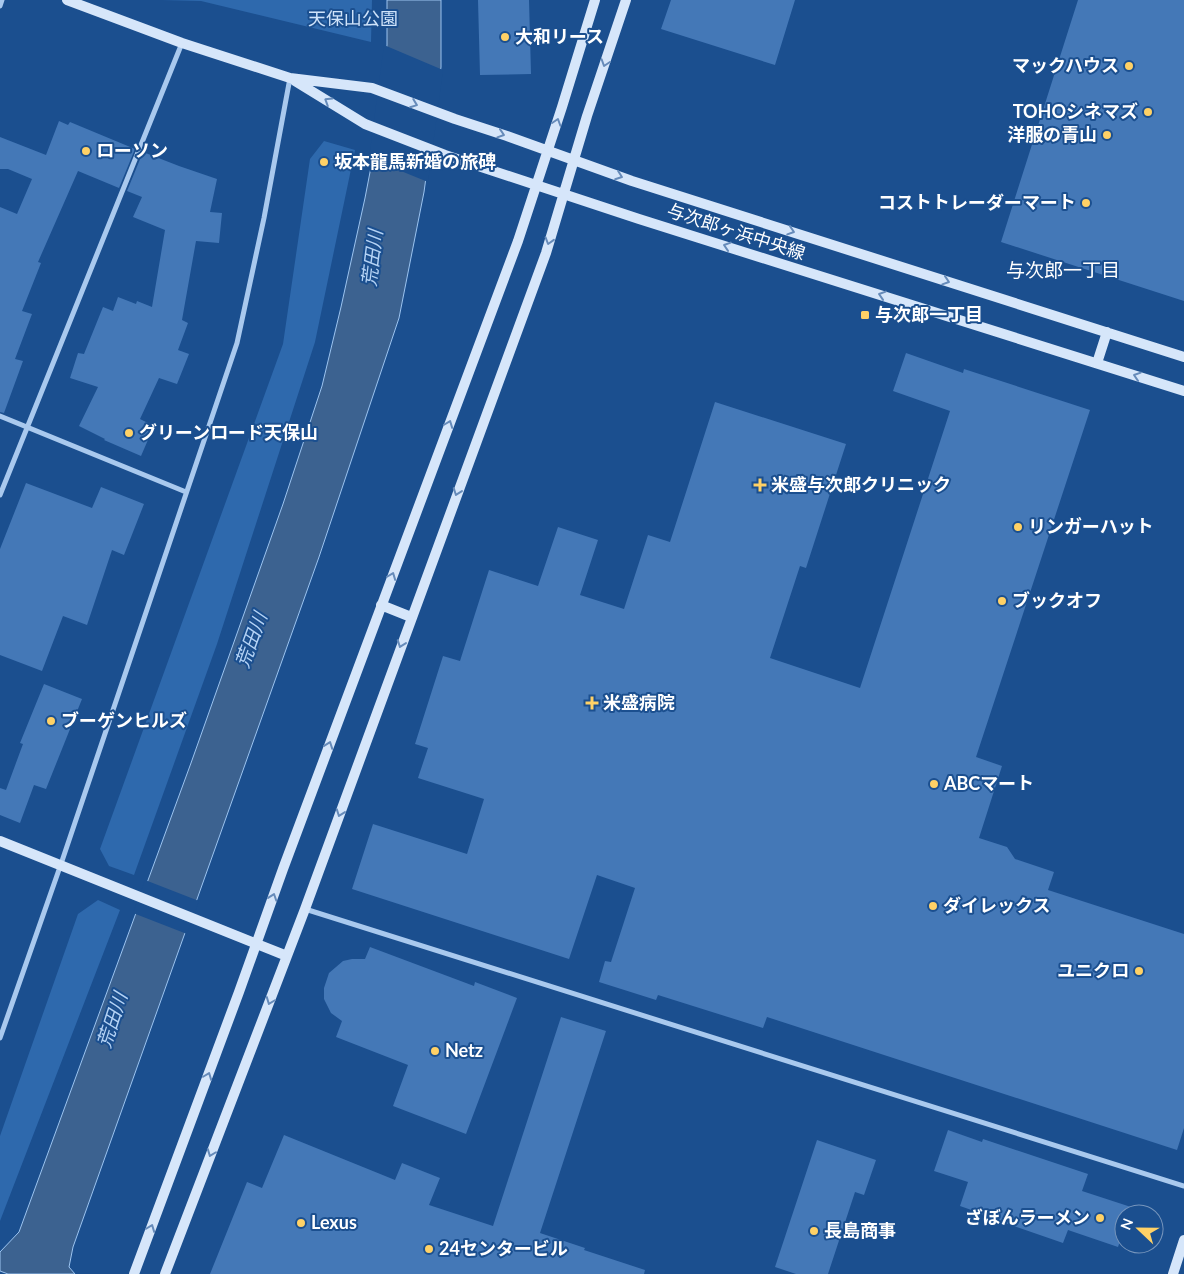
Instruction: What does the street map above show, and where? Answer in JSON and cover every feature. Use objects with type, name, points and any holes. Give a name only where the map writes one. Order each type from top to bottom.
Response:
[{"type":"street","points":[[0,6],[2,0]]},
{"type":"street","name":"与次郎ヶ浜中央線","points":[[67,0],[182,43],[290,78],[372,88],[455,119],[632,180],[1184,356]]},
{"type":"street","points":[[134,1274],[283,868],[518,241],[595,0]]},
{"type":"street","points":[[165,1274],[305,909],[546,253],[563,194],[626,0]]},
{"type":"street","points":[[0,495],[182,43]]},
{"type":"street","points":[[0,1038],[61,864],[237,343],[264,218],[290,78]]},
{"type":"street","name":"与次郎ヶ浜中央線","points":[[290,78],[365,124],[445,155],[1184,391]]},
{"type":"street","points":[[1098,363],[1107,332]]},
{"type":"street","points":[[0,416],[186,492]]},
{"type":"street","points":[[381,605],[411,617]]},
{"type":"street","points":[[0,841],[287,956]]},
{"type":"street","points":[[305,909],[1184,1186]]},
{"type":"street","points":[[1173,1274],[1184,1240]]},
{"type":"green space","name":"天保山公園","points":[[162,0],[372,0],[371,42],[201,1]]},
{"type":"green space","points":[[324,141],[355,150],[315,342],[217,644],[134,875],[109,866],[100,849],[283,344],[310,159]]},
{"type":"green space","points":[[98,900],[120,910],[0,1221],[0,1136],[78,914]]},
{"type":"water","name":"荒田川","points":[[387,0],[441,0],[441,67],[424,192],[399,318],[319,557],[73,1247],[69,1267],[75,1274],[8,1274],[0,1271],[0,1252],[19,1232],[191,763],[283,504],[322,386],[371,167],[387,45]]},
{"type":"pier","points":[[384,45],[443,70],[428,182],[369,158]]},
{"type":"pier","points":[[145,880],[199,901],[187,934],[133,913]]},
{"type":"building","name":"大和リース","points":[[478,0],[529,0],[531,74],[480,75]]},
{"type":"building","points":[[671,0],[795,0],[775,65],[661,29]]},
{"type":"building","points":[[1078,0],[1184,0],[1184,301],[1001,242]]},
{"type":"building","points":[[59,121],[68,125],[70,122],[135,149],[119,188],[78,171],[38,262],[41,263],[22,311],[32,314],[15,359],[23,361],[4,413],[0,412],[0,207],[17,214],[32,179],[8,169],[0,169],[0,137],[46,155]]},
{"type":"building","points":[[143,152],[217,179],[210,212],[222,213],[219,243],[196,241],[182,320],[188,323],[178,350],[189,354],[177,384],[159,378],[140,419],[154,426],[141,456],[104,440],[79,426],[98,387],[70,378],[78,353],[84,354],[103,307],[113,311],[118,297],[136,304],[137,301],[152,307],[165,230],[133,217],[142,197],[127,191]]},
{"type":"building","points":[[906,353],[963,373],[964,369],[1090,410],[976,757],[1002,766],[979,838],[1007,847],[1015,859],[1054,872],[1048,890],[1184,934],[1184,1128],[1177,1150],[767,1017],[763,1028],[658,995],[656,1000],[599,982],[605,961],[611,962],[635,888],[597,875],[569,959],[352,889],[373,824],[467,854],[484,799],[418,778],[428,748],[415,744],[443,656],[460,661],[489,570],[538,586],[558,527],[598,540],[580,595],[624,609],[648,535],[670,542],[715,402],[846,444],[806,568],[800,566],[770,658],[860,688],[950,411],[893,391]]},
{"type":"building","points":[[26,483],[92,508],[101,487],[144,504],[124,555],[112,550],[87,625],[63,616],[42,671],[0,655],[0,549]]},
{"type":"building","points":[[44,684],[82,699],[46,789],[34,785],[20,823],[0,815],[0,788],[6,790],[23,744],[20,743]]},
{"type":"building","name":"Netz","points":[[370,947],[474,986],[475,982],[517,998],[466,1134],[393,1106],[408,1065],[336,1037],[342,1021],[331,1013],[324,999],[324,988],[329,973],[343,961],[365,959]]},
{"type":"building","points":[[561,1017],[606,1031],[540,1233],[645,1270],[644,1274],[210,1274],[247,1182],[262,1188],[284,1135],[395,1180],[402,1163],[440,1178],[429,1205],[493,1226]]},
{"type":"building","points":[[948,1130],[982,1142],[983,1139],[1088,1174],[1082,1191],[1122,1204],[1114,1204],[1114,1246],[1068,1230],[1063,1243],[979,1214],[960,1206],[968,1182],[934,1171]]},
{"type":"building","name":"長島商事","points":[[817,1140],[876,1160],[864,1195],[855,1192],[828,1274],[796,1274],[775,1267]]},
{"type":"place","name":"大和リース","points":[[505,37]]},
{"type":"place","name":"マックハウス","points":[[1129,66]]},
{"type":"place","name":"TOHOシネマズ","points":[[1148,112]]},
{"type":"place","name":"洋服の青山","points":[[1107,135]]},
{"type":"place","name":"ローソン","points":[[86,151]]},
{"type":"place","name":"坂本龍馬新婚の旅碑","points":[[324,162]]},
{"type":"place","name":"コストトレーダーマート","points":[[1086,203]]},
{"type":"place","name":"与次郎一丁目","points":[[865,315]]},
{"type":"place","name":"グリーンロード天保山","points":[[129,433]]},
{"type":"place","name":"米盛与次郎クリニック","points":[[760,485]]},
{"type":"place","name":"リンガーハット","points":[[1018,527]]},
{"type":"place","name":"ブックオフ","points":[[1002,601]]},
{"type":"place","name":"米盛病院","points":[[592,703]]},
{"type":"place","name":"ブーゲンヒルズ","points":[[51,721]]},
{"type":"place","name":"ABCマート","points":[[934,784]]},
{"type":"place","name":"ダイレックス","points":[[933,906]]},
{"type":"place","name":"ユニクロ","points":[[1139,971]]},
{"type":"place","name":"Netz","points":[[435,1051]]},
{"type":"place","name":"ざぼんラーメン","points":[[1100,1218]]},
{"type":"place","name":"Lexus","points":[[301,1223]]},
{"type":"place","name":"長島商事","points":[[814,1231]]},
{"type":"place","name":"24センタービル","points":[[429,1249]]},
{"type":"district","name":"与次郎一丁目","points":[[1063,270]]}]
